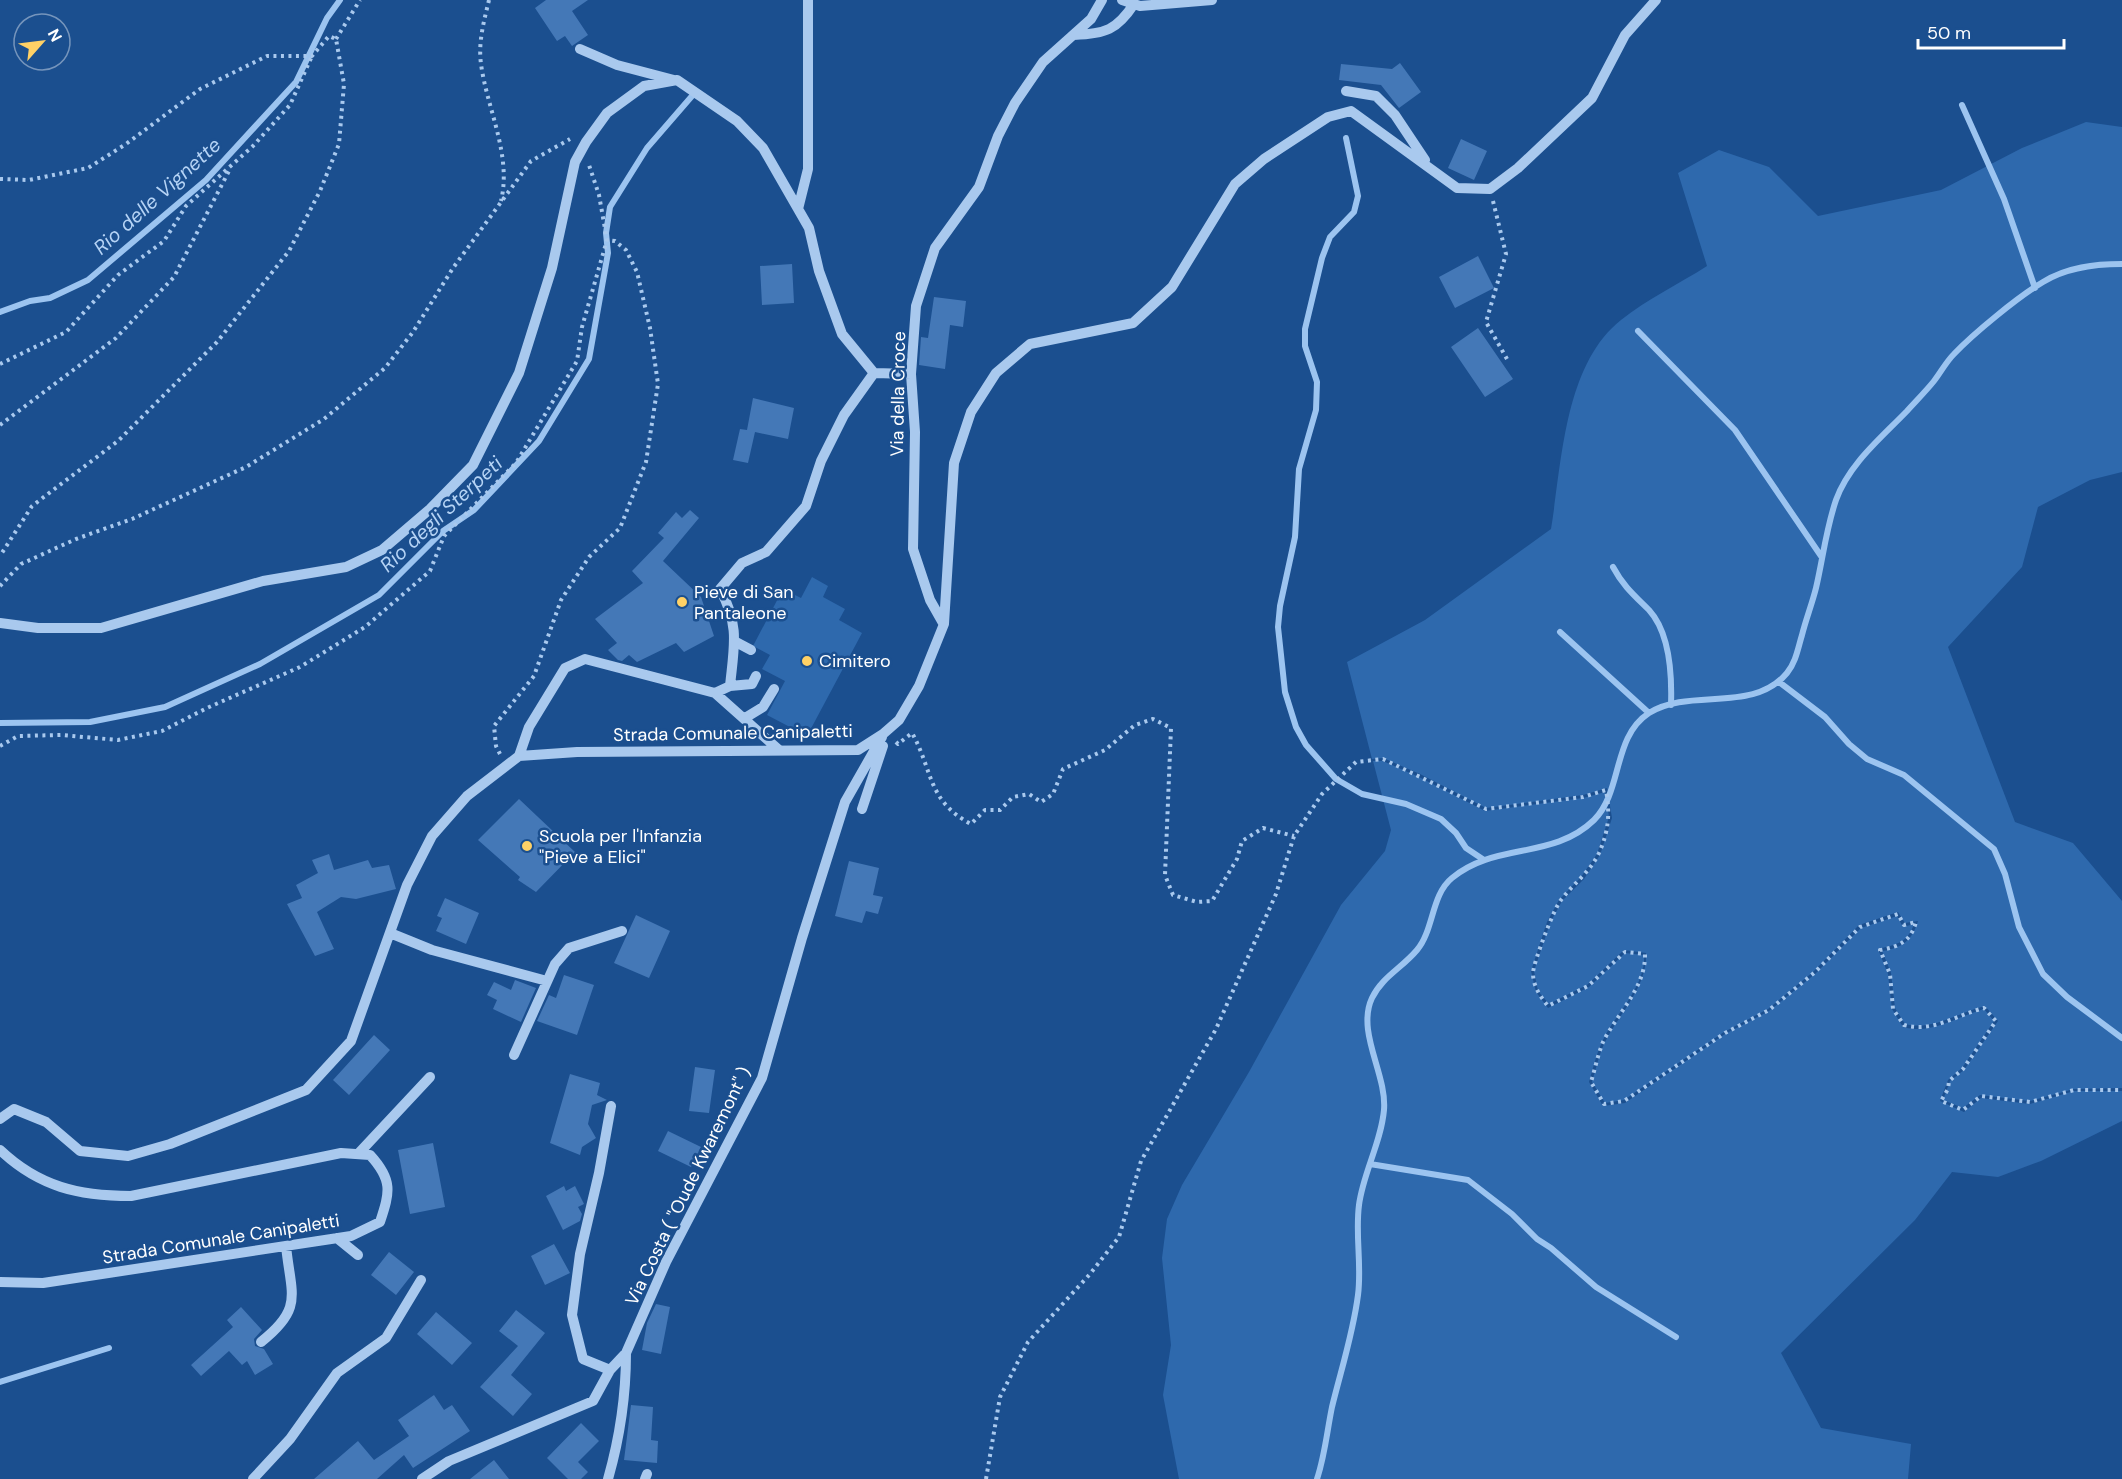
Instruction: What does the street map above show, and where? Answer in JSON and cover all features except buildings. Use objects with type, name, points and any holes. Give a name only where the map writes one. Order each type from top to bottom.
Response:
[{"type":"street","points":[[798,209],[808,169],[808,0]]},
{"type":"street","name":"Via della Croce","points":[[944,624],[930,600],[913,549],[915,432],[911,374],[916,306],[934,248],[979,187],[998,136],[1015,104],[1043,62],[1091,19],[1102,0]]},
{"type":"street","points":[[1122,0],[1140,6],[1212,0]]},
{"type":"street","points":[[1490,189],[1518,168],[1592,98],[1625,35],[1656,0]]},
{"type":"street","points":[[1074,35],[1098,34],[1122,23],[1134,4]]},
{"type":"street","points":[[580,49],[617,65],[676,80],[737,121],[763,148],[809,228],[819,271],[842,334],[874,374]]},
{"type":"street","points":[[0,623],[38,628],[100,628],[263,581],[346,567],[382,550],[430,509],[473,465],[519,373],[552,268],[575,162],[598,125],[606,113],[644,86],[676,80]]},
{"type":"street","points":[[1346,91],[1376,96],[1395,115],[1429,166]]},
{"type":"street","name":"Strada Comunale Canipaletti","points":[[519,756],[577,752],[858,750],[883,734],[899,720],[920,686],[944,624],[954,463],[971,412],[996,373],[1030,344],[1133,323],[1172,287],[1235,184],[1264,159],[1328,117],[1351,111],[1457,188],[1490,189]]},
{"type":"street","points":[[874,374],[911,374]]},
{"type":"street","points":[[730,686],[734,641],[733,613],[720,589],[742,563],[766,552],[806,506],[821,461],[839,424],[874,374]]},
{"type":"street","points":[[734,641],[752,650]]},
{"type":"street","points":[[0,1119],[14,1109],[46,1122],[80,1151],[128,1156],[170,1144],[306,1090],[351,1041],[407,885],[432,836],[467,796],[519,756],[529,727],[565,668],[585,659],[715,693],[779,750]]},
{"type":"street","points":[[715,693],[730,686],[752,684],[756,676]]},
{"type":"street","points":[[745,718],[763,708],[774,689]]},
{"type":"street","points":[[862,809],[883,747],[883,734]]},
{"type":"street","name":"Via Costa ( \"Oude Kwaremont\" )","points":[[422,1479],[449,1461],[593,1401],[610,1370],[626,1353],[666,1262],[762,1078],[802,938],[845,802],[883,734]]},
{"type":"street","points":[[514,1055],[555,964],[569,948],[622,930]]},
{"type":"street","points":[[390,933],[432,950],[547,981]]},
{"type":"street","points":[[0,1150],[20,1169],[53,1186],[100,1196],[131,1196],[340,1153],[358,1154],[430,1077]]},
{"type":"street","points":[[610,1370],[583,1359],[572,1315],[580,1254],[599,1173],[611,1106]]},
{"type":"street","name":"Strada Comunale Canipaletti","points":[[0,1282],[44,1284],[351,1236],[380,1222],[389,1194],[385,1171],[370,1155],[358,1154]]},
{"type":"street","points":[[337,1238],[358,1255]]},
{"type":"street","points":[[261,1342],[282,1325],[292,1305],[286,1246]]},
{"type":"street","points":[[253,1479],[290,1439],[337,1373],[386,1338],[421,1280]]},
{"type":"street","points":[[608,1479],[619,1441],[626,1386],[626,1353]]},
{"type":"path","points":[[0,556],[32,506],[118,441],[217,342],[289,251],[320,191],[339,144],[344,84],[336,39],[360,0]]},
{"type":"path","points":[[489,0],[481,30],[480,63],[503,158],[501,205]]},
{"type":"path","points":[[0,364],[66,332],[118,275],[164,241],[186,206],[231,166],[290,105],[312,56],[329,36],[336,39]]},
{"type":"path","points":[[0,180],[29,180],[88,168],[126,144],[200,89],[267,56],[312,56]]},
{"type":"path","points":[[0,586],[21,564],[76,539],[132,519],[246,467],[324,419],[385,368],[413,332],[453,268],[531,161],[598,125]]},
{"type":"path","points":[[0,425],[116,338],[174,277],[231,166]]},
{"type":"path","points":[[1490,189],[1506,254],[1486,322],[1507,359]]},
{"type":"path","points":[[506,765],[496,746],[494,726],[534,676],[561,600],[583,566],[620,528],[646,462],[658,384],[650,328],[637,272],[626,250],[615,241],[607,240]]},
{"type":"path","points":[[883,734],[898,744],[912,733],[922,750],[928,777],[941,799],[959,818],[971,824],[985,810],[1000,810],[1013,797],[1029,794],[1041,802],[1053,794],[1063,769],[1105,750],[1135,725],[1153,719],[1171,728],[1166,875],[1173,895],[1197,902],[1212,901],[1238,859],[1242,841],[1263,828],[1294,836]]},
{"type":"path","points":[[987,1479],[1000,1397],[1028,1342],[1090,1274],[1119,1237],[1141,1161],[1216,1029],[1275,894],[1294,836],[1322,794],[1356,762],[1383,759],[1486,809],[1583,797],[1606,790],[1610,817],[1599,854],[1582,878],[1560,900],[1548,923],[1533,971],[1537,992],[1548,1006],[1588,986],[1625,952],[1645,954],[1646,965],[1617,1023],[1604,1041],[1590,1082],[1604,1104],[1624,1101],[1725,1033],[1769,1010],[1814,973],[1860,927],[1898,914],[1904,925],[1916,922],[1912,935],[1897,947],[1880,950],[1890,974],[1893,1009],[1904,1025],[1919,1029],[1935,1027],[1984,1008],[1996,1021],[1963,1069],[1949,1081],[1948,1089],[1941,1101],[1964,1110],[1981,1096],[2030,1102],[2074,1090],[2122,1090]]},
{"type":"shaded area","points":[[2086,122],[2122,127],[2122,472],[2090,480],[2038,507],[2022,567],[1948,647],[2015,822],[2073,843],[2122,901],[2122,1088],[2074,1089],[2030,1101],[1980,1095],[1963,1108],[1943,1100],[1950,1081],[1964,1070],[1998,1021],[1985,1006],[1935,1023],[1915,1026],[1905,1024],[1895,1008],[1891,973],[1882,951],[1896,948],[1906,942],[1918,921],[1905,923],[1898,912],[1859,925],[1813,972],[1768,1009],[1724,1032],[1624,1100],[1605,1103],[1592,1082],[1605,1042],[1638,988],[1646,953],[1624,950],[1587,985],[1549,1004],[1538,991],[1534,971],[1550,923],[1562,901],[1584,879],[1600,855],[1612,818],[1607,788],[1583,795],[1486,808],[1383,758],[1372,759],[1347,662],[1425,620],[1551,529],[1569,417],[1588,362],[1602,339],[1621,320],[1652,298],[1707,266],[1678,173],[1719,150],[1769,167],[1818,216],[1941,190],[2022,148]]},
{"type":"shaded area","points":[[812,577],[828,586],[823,597],[845,609],[839,620],[862,633],[807,736],[767,715],[785,681],[762,669],[770,655],[753,646],[783,589],[801,598]]},
{"type":"shaded area","points":[[1373,761],[1383,761],[1419,777],[1485,811],[1583,798],[1605,792],[1609,817],[1597,854],[1581,877],[1559,900],[1547,922],[1531,971],[1536,992],[1548,1008],[1589,987],[1625,953],[1644,955],[1640,978],[1602,1042],[1589,1082],[1603,1106],[1625,1103],[1725,1034],[1769,1011],[1815,974],[1861,928],[1897,916],[1903,927],[1914,924],[1911,930],[1900,942],[1878,949],[1888,974],[1892,1009],[1903,1027],[1924,1029],[1934,1027],[1984,1009],[1994,1021],[1962,1068],[1948,1080],[1940,1101],[1964,1112],[1981,1098],[2030,1104],[2074,1091],[2122,1091],[2122,1121],[2041,1161],[1998,1177],[1952,1172],[1915,1220],[1781,1353],[1821,1428],[1911,1444],[1908,1479],[1179,1479],[1163,1395],[1171,1345],[1162,1258],[1167,1219],[1182,1185],[1249,1072],[1341,905],[1385,851],[1391,830]]},
{"type":"waterway","name":"Rio delle Vignette","points":[[0,312],[30,301],[50,298],[88,280],[206,180],[296,82],[327,18],[340,0]]},
{"type":"waterway","name":"Rio degli Sterpeti","points":[[0,723],[90,722],[165,707],[260,664],[379,595],[443,531],[474,510],[539,441],[589,359],[608,253],[606,233],[610,207],[647,148],[692,96]]},
{"type":"waterway","points":[[1962,105],[2004,199],[2035,288]]},
{"type":"waterway","points":[[1346,138],[1358,196],[1354,212],[1330,237],[1322,258],[1305,329],[1305,346],[1317,382],[1316,410],[1299,469],[1295,537],[1280,606],[1278,627],[1285,692],[1296,727],[1306,745],[1336,779],[1362,794],[1406,804],[1441,819],[1456,833],[1466,848],[1484,860]]},
{"type":"waterway","points":[[1317,1479],[1356,1309],[1359,1284],[1359,1205],[1384,1110],[1384,1096],[1370,1039],[1368,1011],[1372,998],[1381,984],[1423,942],[1436,903],[1445,885],[1469,867],[1487,859],[1561,841],[1594,820],[1610,794],[1629,736],[1637,723],[1649,713],[1666,705],[1757,693],[1773,685],[1787,673],[1793,664],[1814,594],[1836,500],[1857,463],[1937,378],[1948,360],[1984,326],[2021,297],[2052,277],[2071,270],[2122,264]]},
{"type":"waterway","points":[[1638,331],[1735,430],[1821,556]]},
{"type":"waterway","points":[[1613,567],[1625,585],[1656,619],[1661,630],[1670,668],[1671,705]]},
{"type":"waterway","points":[[1560,632],[1649,713]]},
{"type":"waterway","points":[[1779,682],[1825,717],[1849,744],[1867,759],[1904,775],[1994,849],[2005,874],[2019,927],[2043,974],[2067,997],[2122,1038]]},
{"type":"waterway","points":[[1370,1164],[1468,1180],[1512,1214],[1537,1239],[1551,1248],[1596,1287],[1676,1337]]},
{"type":"waterway","points":[[0,1382],[109,1348]]},
{"type":"place","name":"Pieve di San Pantaleone","points":[[682,602]]},
{"type":"place","name":"Cimitero","points":[[807,661]]},
{"type":"place","name":"Scuola per l'Infanzia \"Pieve a Elici\"","points":[[527,846]]}]
